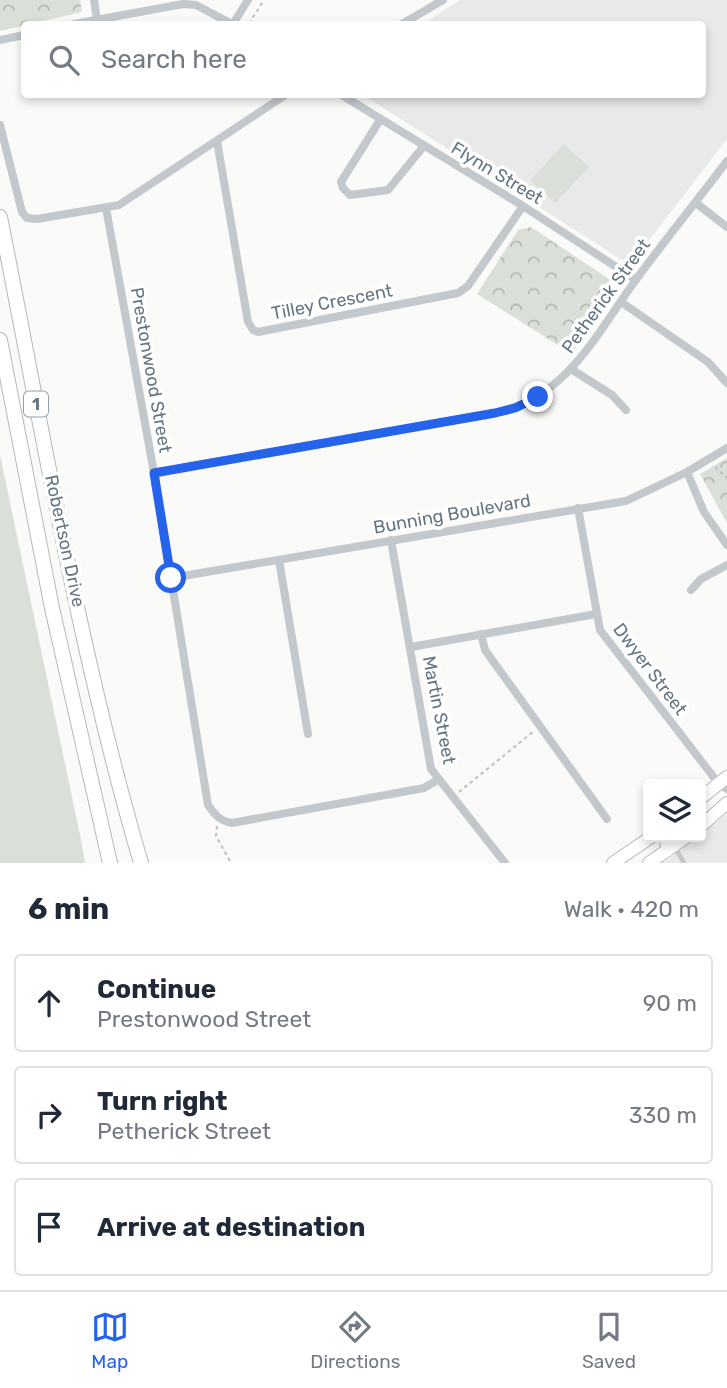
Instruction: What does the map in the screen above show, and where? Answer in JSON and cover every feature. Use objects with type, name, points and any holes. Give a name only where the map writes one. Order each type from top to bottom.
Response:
[{"type":"highway","name":"Robertson Drive","points":[[0,217],[93,677],[141,863]]},
{"type":"highway","name":"Robertson Drive","points":[[0,340],[51,608],[110,863]]},
{"type":"highway","name":"1","points":[[92,789],[100,863]]},
{"type":"main road","points":[[706,795],[724,783]]},
{"type":"main road","points":[[706,821],[727,803]]},
{"type":"main road","points":[[633,850],[653,841],[672,848]]},
{"type":"main road","points":[[612,863],[644,842]]},
{"type":"main road","points":[[649,863],[672,848]]},
{"type":"street","points":[[94,0],[97,20]]},
{"type":"street","points":[[234,21],[248,0]]},
{"type":"street","points":[[406,21],[443,0]]},
{"type":"street","points":[[91,21],[116,20],[188,4],[196,5],[226,21]]},
{"type":"street","points":[[0,40],[21,36]]},
{"type":"street","points":[[0,125],[20,208],[24,215],[32,219],[118,205],[281,98]]},
{"type":"street","name":"Flynn Street","points":[[346,98],[523,206],[636,280]]},
{"type":"street","points":[[380,120],[341,182],[345,192],[355,195],[388,190],[423,146]]},
{"type":"street","name":"Tilley Crescent","points":[[217,141],[248,322],[253,330],[258,332],[458,293],[468,286],[523,206]]},
{"type":"street","name":"Petherick Street","points":[[154,473],[508,410],[538,397],[589,350],[636,280],[727,161]]},
{"type":"street","points":[[696,203],[727,227]]},
{"type":"street","name":"Prestonwood Street","points":[[106,208],[154,473],[208,805],[220,819]]},
{"type":"street","points":[[621,302],[708,362],[727,383]]},
{"type":"street","points":[[571,369],[612,395],[625,410]]},
{"type":"street","name":"Bunning Boulevard","points":[[171,578],[625,501],[687,472],[727,448]]},
{"type":"street","points":[[687,472],[704,512],[727,545]]},
{"type":"street","name":"Dwyer Street","points":[[578,508],[600,630],[724,783]]},
{"type":"street","name":"Martin Street","points":[[391,540],[431,769],[505,863]]},
{"type":"street","points":[[279,560],[308,734]]},
{"type":"street","points":[[691,590],[701,579],[727,565]]},
{"type":"street","points":[[411,647],[596,614]]},
{"type":"street","points":[[481,634],[485,650],[607,819]]},
{"type":"street","points":[[220,819],[232,823],[424,788],[439,779]]},
{"type":"path","points":[[251,21],[264,0]]},
{"type":"path","points":[[712,462],[727,478]]},
{"type":"path","points":[[453,797],[540,726]]},
{"type":"path","points":[[220,819],[216,836],[231,863]]},
{"type":"shaded area","points":[[460,0],[727,0],[727,139],[630,265],[368,98],[706,98],[706,21],[428,21]]},
{"type":"shaded area","points":[[727,814],[727,863],[655,863],[666,861],[691,842],[706,842],[706,830]]},
{"type":"green space","points":[[0,0],[80,0],[82,12],[43,21],[21,21],[21,26],[0,31]]},
{"type":"green space","points":[[564,144],[589,167],[555,203],[530,180]]},
{"type":"green space","points":[[531,227],[609,279],[611,289],[572,354],[477,294],[518,230]]},
{"type":"green space","points":[[0,455],[81,840],[85,863],[0,863]]},
{"type":"green space","points":[[727,458],[727,523],[700,474]]},
{"type":"route","points":[[171,578],[154,473],[495,413],[515,408],[538,397]]}]
